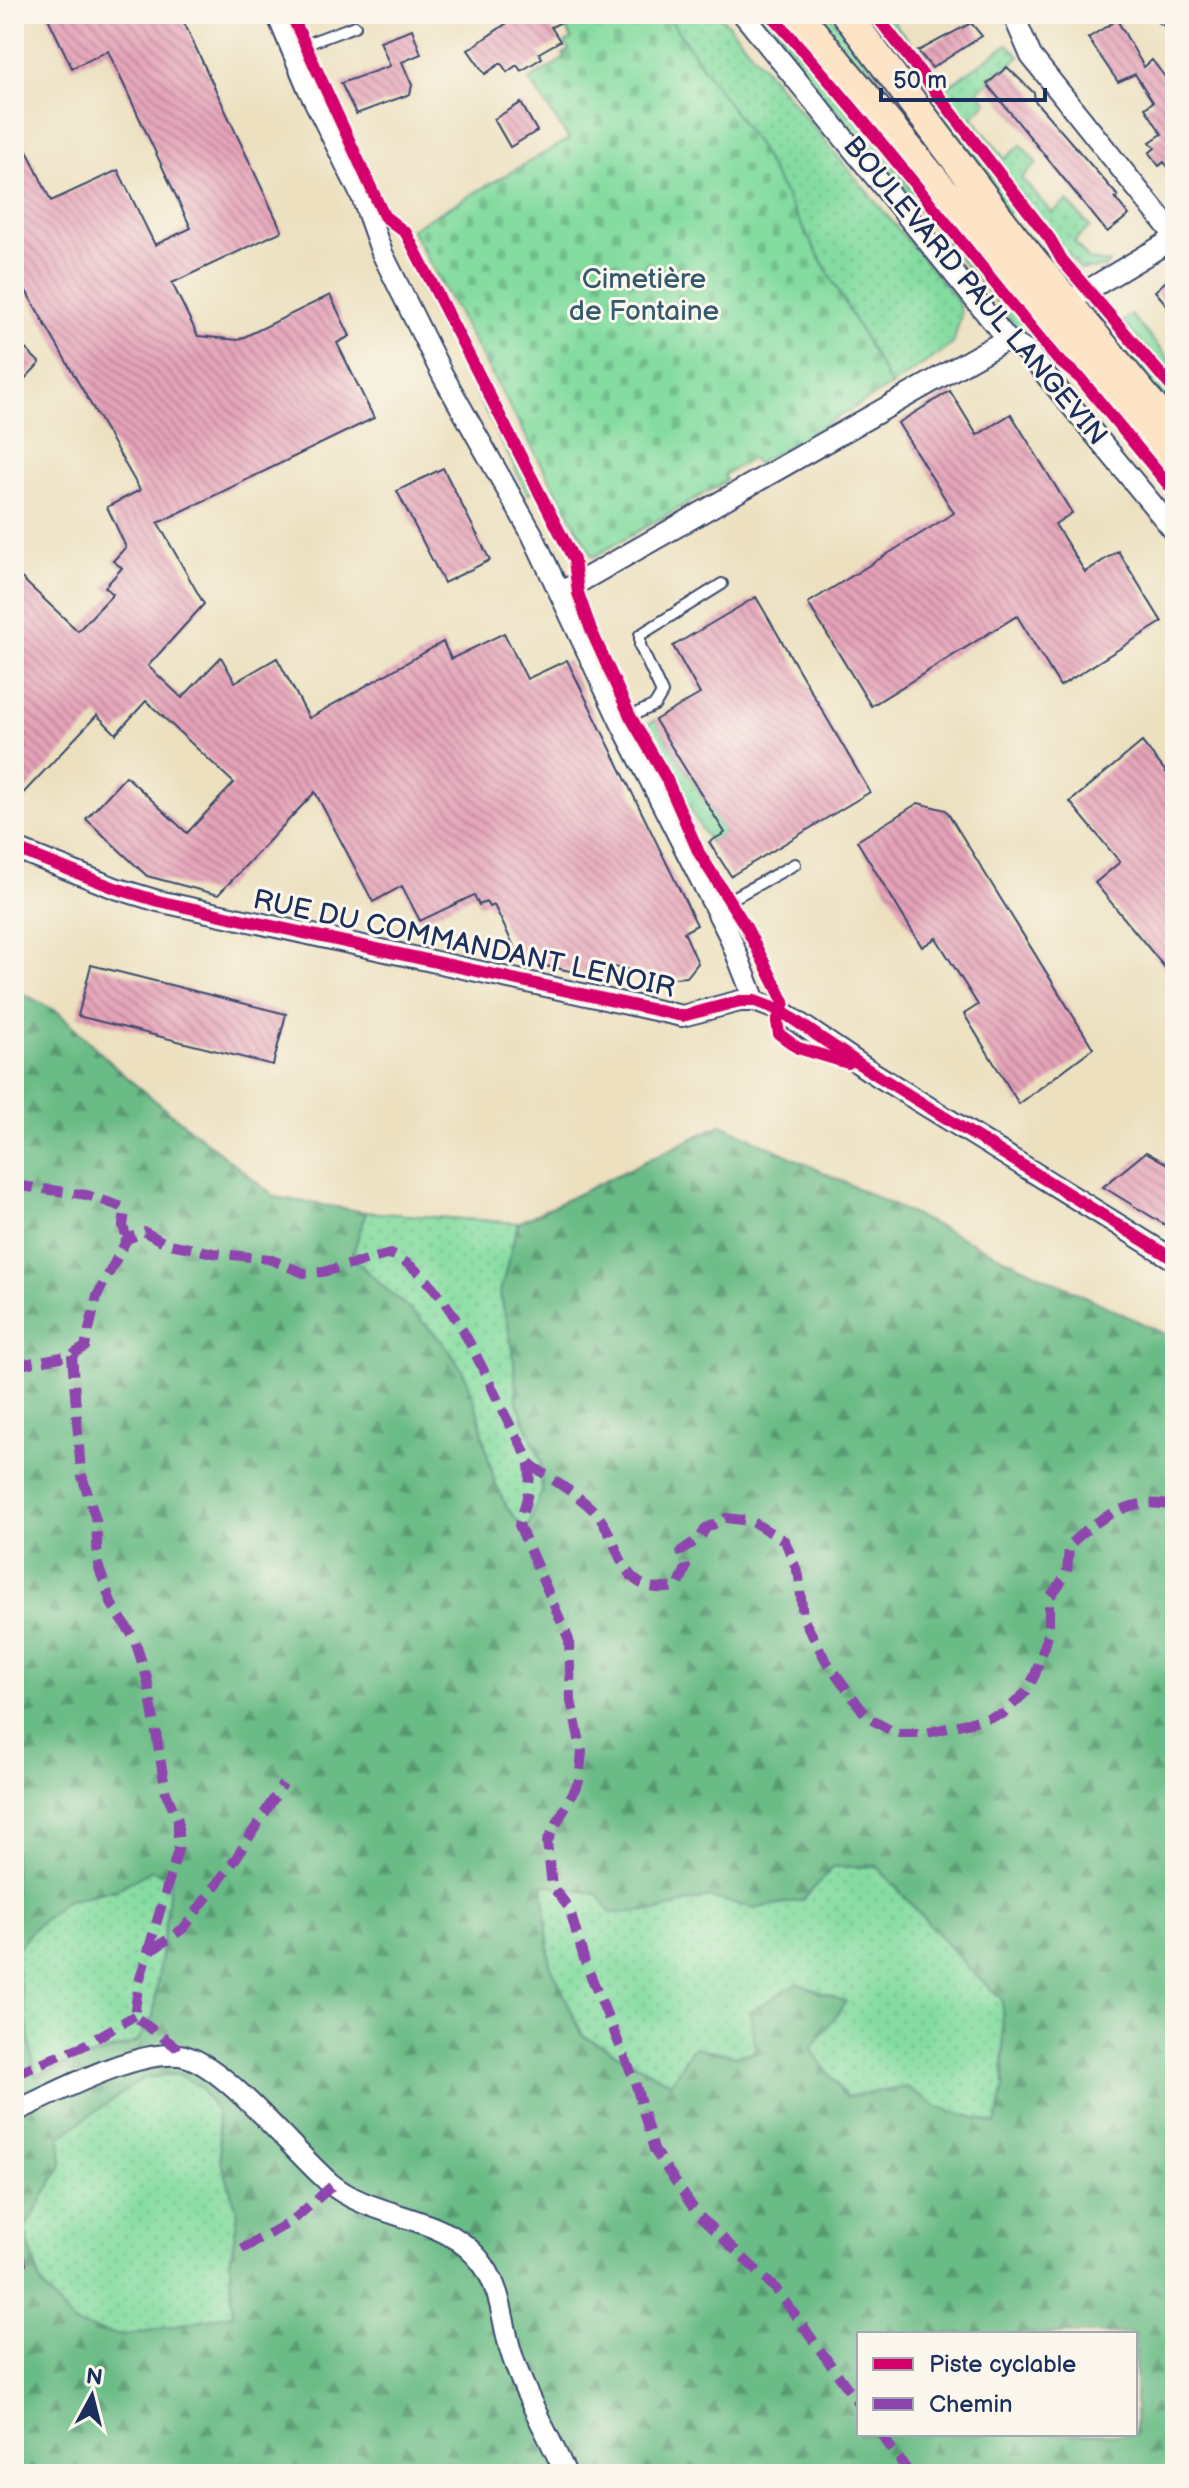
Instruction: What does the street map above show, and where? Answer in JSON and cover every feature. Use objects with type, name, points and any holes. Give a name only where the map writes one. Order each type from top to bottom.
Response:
[{"type":"main road","name":"BOULEVARD PAUL LANGEVIN","points":[[798,14],[1175,471]]},
{"type":"main road","points":[[846,14],[1068,302],[1175,433]]},
{"type":"street","points":[[277,14],[362,197],[382,253],[442,374],[560,593],[620,721],[715,908],[755,1001],[781,1011],[906,1093],[1175,1260]]},
{"type":"street","name":"BOULEVARD PAUL LANGEVIN","points":[[743,14],[1007,339],[1027,352],[1175,532]]},
{"type":"street","points":[[1013,14],[1031,56],[1175,237],[1068,302]]},
{"type":"street","points":[[1165,14],[1175,19]]},
{"type":"street","points":[[560,593],[1007,339]]},
{"type":"street","name":"RUE DU COMMANDANT LENOIR","points":[[14,848],[115,888],[158,901],[682,1016],[755,1001]]},
{"type":"street","points":[[14,2112],[134,2059],[180,2055],[216,2073],[333,2185],[459,2239],[482,2263],[498,2290],[511,2351],[522,2381],[566,2474]]},
{"type":"lane","points":[[293,49],[355,26]]},
{"type":"lane","points":[[620,721],[655,705],[662,693],[640,646],[640,635],[722,584]]},
{"type":"lane","points":[[715,908],[795,864]]},
{"type":"green space","name":"Cimetière de Fontaine","points":[[557,14],[666,14],[757,145],[891,386],[757,464],[751,459],[724,475],[726,481],[593,557],[411,229],[569,139],[529,80],[565,58],[563,54],[569,50],[565,43],[572,39]]},
{"type":"green space","points":[[666,14],[717,14],[726,22],[958,301],[961,315],[953,344],[891,386],[757,145]]},
{"type":"green space","points":[[755,14],[767,14],[1032,333],[1026,338]]},
{"type":"green space","points":[[775,14],[787,14],[1016,285],[1005,292]]},
{"type":"green space","points":[[806,14],[829,14],[974,197],[967,202]]},
{"type":"green space","points":[[858,14],[872,14],[1019,206],[1005,215]]},
{"type":"green space","points":[[876,14],[887,14],[947,87],[1008,44],[1020,57],[978,91],[987,102],[972,117],[1005,159],[1021,145],[1037,164],[1021,178],[1052,213],[1067,201],[1090,227],[1074,241],[1089,260],[1109,263],[1104,268],[1080,269]]},
{"type":"green space","points":[[392,229],[401,236],[534,491],[528,494]]},
{"type":"green space","points":[[1094,300],[1175,402],[1175,423],[1088,308]]},
{"type":"green space","points":[[1131,315],[1175,366],[1175,386],[1123,321]]},
{"type":"green space","points":[[655,720],[725,833],[709,842],[644,727]]},
{"type":"green space","points":[[14,989],[58,1012],[126,1077],[275,1197],[366,1212],[352,1256],[426,1325],[463,1372],[472,1392],[501,1496],[527,1530],[542,1491],[541,1461],[517,1402],[513,1349],[500,1293],[518,1223],[722,1124],[1175,1339],[1175,2469],[1168,2474],[14,2474],[14,1955],[36,2076],[137,2042],[153,2017],[171,1879],[152,1870],[119,1888],[65,1901],[33,1929],[14,1953]],"holes":[[[877,1866],[971,1971],[1002,1999],[1004,2087],[996,2124],[938,2107],[907,2087],[846,2097],[811,2049],[846,2002],[797,1983],[750,2012],[756,2051],[737,2056],[693,2047],[671,2083],[583,2036],[550,1964],[543,1884],[598,1894],[610,1913],[658,1911],[707,1897],[754,1908],[803,1900],[833,1867]],[[178,2074],[200,2087],[217,2113],[221,2160],[238,2214],[230,2264],[233,2314],[123,2336],[76,2325],[42,2286],[24,2230],[62,2165],[60,2136],[144,2078]]]},
{"type":"green space","points":[[366,1212],[518,1223],[500,1293],[513,1349],[517,1402],[541,1461],[542,1491],[527,1530],[501,1496],[472,1392],[463,1372],[426,1325],[352,1256]]},
{"type":"green space","points":[[877,1866],[971,1971],[1002,1999],[1004,2087],[997,2124],[937,2107],[907,2087],[846,2097],[811,2049],[757,2051],[737,2056],[693,2047],[671,2083],[583,2036],[550,1964],[543,1883],[658,1911],[707,1897],[755,1908],[803,1900],[833,1867]]},
{"type":"green space","points":[[152,1869],[171,1879],[153,2017],[137,2042],[60,2065],[35,2076],[14,1953],[33,1929],[65,1901],[119,1888]]},
{"type":"green space","points":[[178,2074],[200,2086],[217,2113],[221,2160],[238,2214],[230,2264],[234,2314],[123,2336],[76,2326],[42,2286],[24,2230],[62,2165],[60,2136],[144,2078]]},
{"type":"building","points":[[46,14],[180,14],[282,231],[172,283],[198,336],[238,340],[330,295],[350,336],[337,343],[374,418],[158,523],[204,604],[148,666],[182,698],[221,657],[235,682],[277,658],[309,718],[443,642],[451,659],[504,633],[527,679],[567,660],[697,925],[684,932],[698,963],[687,977],[673,978],[603,965],[610,979],[521,961],[494,905],[489,907],[486,902],[479,905],[474,895],[420,921],[402,886],[373,902],[315,792],[218,895],[147,876],[86,819],[126,776],[187,833],[234,783],[146,701],[116,734],[97,715],[14,803],[14,571],[78,631],[113,594],[105,587],[122,568],[113,561],[126,547],[107,507],[140,490],[14,270],[14,123],[51,201],[118,170],[155,245],[191,228],[108,51],[72,68]]},
{"type":"building","points":[[520,14],[578,14],[551,27],[560,41],[539,53],[542,58],[521,71],[517,65],[507,72],[501,63],[485,74],[468,50]]},
{"type":"building","points":[[1117,20],[1144,67],[1152,60],[1175,90],[1175,176],[1164,162],[1159,166],[1149,153],[1155,148],[1150,142],[1162,134],[1145,108],[1153,102],[1135,74],[1118,82],[1088,38]]},
{"type":"building","points":[[971,23],[982,36],[932,68],[918,51]]},
{"type":"building","points":[[412,29],[421,54],[402,62],[412,85],[410,94],[356,114],[341,83],[390,66],[380,41]]},
{"type":"building","points":[[1007,67],[1034,93],[1035,101],[1118,196],[1115,198],[1129,215],[1107,232],[987,84]]},
{"type":"building","points":[[521,103],[537,131],[510,147],[494,119]]},
{"type":"building","points":[[1175,273],[1175,315],[1155,291]]},
{"type":"building","points":[[14,338],[40,363],[14,390]]},
{"type":"building","points":[[950,391],[977,435],[1011,414],[1072,513],[1055,524],[1085,572],[1118,551],[1162,622],[1060,686],[1017,616],[871,706],[808,603],[954,513],[898,423]]},
{"type":"building","points":[[443,468],[490,560],[444,583],[397,491]]},
{"type":"building","points":[[756,597],[870,792],[731,876],[709,842],[725,833],[655,720],[700,694],[673,646]]},
{"type":"building","points":[[1142,742],[1175,783],[1175,980],[1095,883],[1120,862],[1070,802]]},
{"type":"building","points":[[918,803],[946,810],[1093,1048],[1019,1104],[964,1014],[978,1005],[936,938],[922,947],[857,841]]},
{"type":"building","points":[[91,965],[286,1014],[273,1065],[78,1016]]},
{"type":"building","points":[[1146,1152],[1175,1168],[1175,1231],[1103,1187]]},
{"type":"marked path","points":[[14,1185],[87,1195],[122,1207],[127,1239]]},
{"type":"marked path","points":[[14,1366],[72,1355],[85,1347],[97,1296],[127,1239],[145,1232],[165,1243],[213,1253],[269,1259],[304,1273],[323,1272],[390,1254],[409,1265],[444,1301],[472,1348],[527,1459],[529,1488],[519,1525],[569,1640],[571,1701],[582,1752],[579,1781],[547,1842],[552,1886],[569,1908],[585,1962],[635,2082],[654,2150],[698,2215],[776,2289],[857,2401]]},
{"type":"marked path","points":[[72,1355],[81,1473],[96,1520],[98,1565],[112,1605],[134,1638],[147,1678],[166,1793],[178,1820],[178,1850],[139,1982],[134,2016],[176,2047],[180,2055]]},
{"type":"marked path","points":[[529,1463],[595,1512],[605,1525],[624,1566],[642,1584],[657,1588],[678,1587],[686,1568],[681,1551],[700,1538],[706,1528],[726,1518],[751,1521],[785,1541],[799,1576],[803,1618],[825,1659],[867,1717],[895,1733],[927,1733],[1003,1714],[1026,1692],[1035,1675],[1049,1632],[1049,1598],[1067,1574],[1069,1545],[1105,1517],[1131,1506],[1175,1506]]},
{"type":"marked path","points":[[151,1951],[184,1928],[236,1858],[283,1784]]},
{"type":"marked path","points":[[14,2074],[83,2046],[134,2016]]},
{"type":"marked path","points":[[242,2249],[292,2221],[333,2185]]},
{"type":"marked path","points":[[14,2263],[26,2260]]},
{"type":"marked path","points":[[882,2436],[910,2474]]},
{"type":"cycle path","points":[[291,14],[384,216],[406,233],[574,560],[578,593],[591,630],[630,716],[666,778],[699,853],[746,927],[784,1002],[777,1022],[779,1034],[798,1048],[848,1063]]},
{"type":"cycle path","points":[[770,14],[880,141],[1057,359],[1080,378],[1175,493]]},
{"type":"cycle path","points":[[875,14],[1050,239],[1062,260],[1175,391]]},
{"type":"cycle path","points":[[14,848],[115,888],[158,901],[682,1016],[740,1001],[755,1001],[781,1011],[867,1069],[1175,1260]]}]
